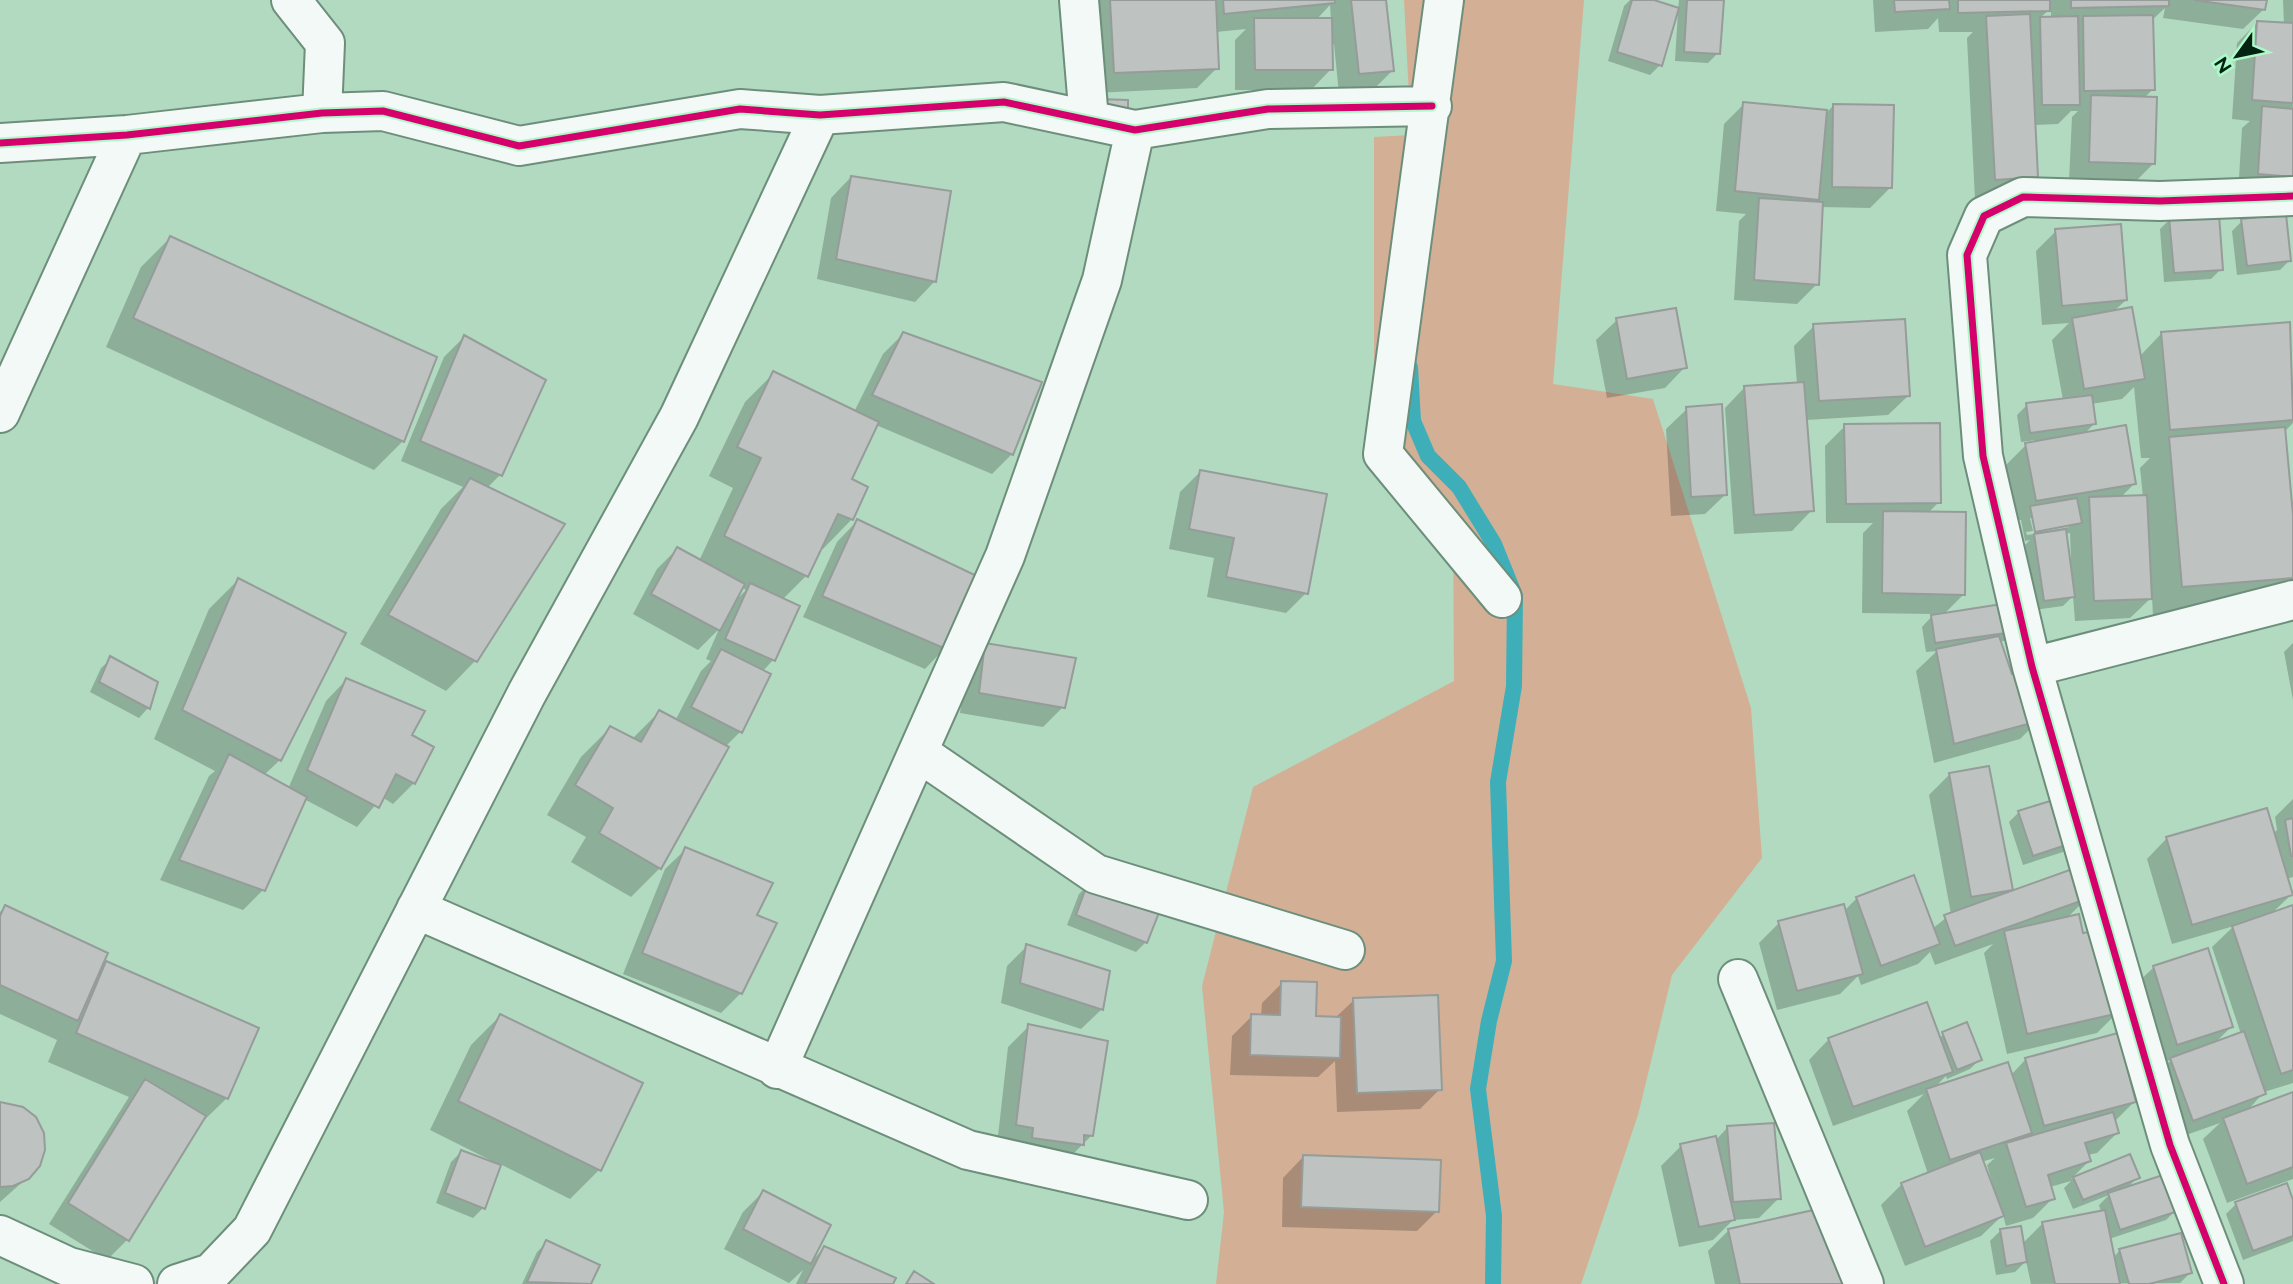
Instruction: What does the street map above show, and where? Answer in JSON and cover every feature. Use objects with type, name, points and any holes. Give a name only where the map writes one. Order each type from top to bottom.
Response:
[{"type":"street","points":[[291,0],[325,43],[322,113]]},
{"type":"street","points":[[1079,0],[1089,120]]},
{"type":"street","points":[[1444,0],[1432,106],[1383,454],[1502,598]]},
{"type":"street","points":[[0,144],[127,135],[322,113],[383,111],[519,146],[740,109],[820,115],[1004,102],[1135,130],[1268,109],[1432,106]]},
{"type":"street","points":[[205,1280],[252,1230],[527,693],[679,417],[820,115]]},
{"type":"street","points":[[777,1069],[1005,555],[1102,279],[1135,130]]},
{"type":"street","points":[[0,413],[127,135]]},
{"type":"street","points":[[2224,1284],[2170,1144],[2032,667],[1983,456],[1967,255],[1984,216],[2023,197],[2160,201],[2293,196]]},
{"type":"street","points":[[2032,667],[2293,600]]},
{"type":"street","points":[[918,752],[1096,874],[1345,950]]},
{"type":"street","points":[[416,909],[777,1069],[968,1150],[1188,1200]]},
{"type":"street","points":[[1738,979],[1864,1284]]},
{"type":"street","points":[[0,1235],[69,1267],[134,1284]]},
{"type":"shaded area","points":[[1404,0],[1584,0],[1553,384],[1653,399],[1751,708],[1762,858],[1672,975],[1638,1115],[1581,1284],[1216,1284],[1224,1212],[1202,986],[1253,787],[1454,681],[1453,517],[1374,435],[1374,137],[1411,135]]},
{"type":"building","points":[[1110,0],[1216,0],[1219,69],[1114,73]]},
{"type":"building","points":[[1223,0],[1335,0],[1335,3],[1224,14]]},
{"type":"building","points":[[1351,0],[1386,0],[1394,71],[1359,74]]},
{"type":"building","points":[[1632,0],[1654,0],[1679,8],[1662,66],[1617,52]]},
{"type":"building","points":[[1687,0],[1724,0],[1720,54],[1684,52]]},
{"type":"building","points":[[1894,0],[1949,0],[1950,9],[1895,12]]},
{"type":"building","points":[[1958,0],[2050,0],[2050,11],[1958,13]]},
{"type":"building","points":[[2071,0],[2169,0],[2169,6],[2071,8]]},
{"type":"building","points":[[2194,0],[2267,0],[2265,10]]},
{"type":"building","points":[[2030,14],[2038,177],[1995,180],[1986,16]]},
{"type":"building","points":[[2153,15],[2155,90],[2084,91],[2083,16]]},
{"type":"building","points":[[2078,16],[2080,105],[2042,105],[2040,17]]},
{"type":"building","points":[[1254,18],[1332,18],[1333,70],[1255,70]]},
{"type":"building","points":[[2257,21],[2293,23],[2293,103],[2252,100]]},
{"type":"building","points":[[2091,95],[2157,97],[2155,164],[2089,162]]},
{"type":"building","points":[[1097,99],[1128,100],[1128,117]]},
{"type":"building","points":[[1743,102],[1827,110],[1819,200],[1735,191]]},
{"type":"building","points":[[1833,104],[1894,105],[1892,188],[1832,187]]},
{"type":"building","points":[[2262,106],[2293,109],[2293,177],[2258,174]]},
{"type":"building","points":[[851,176],[951,191],[936,282],[836,259]]},
{"type":"building","points":[[1759,198],[1823,202],[1819,285],[1754,280]]},
{"type":"building","points":[[2219,214],[2223,270],[2174,273],[2169,217]]},
{"type":"building","points":[[2286,214],[2291,261],[2247,266],[2241,219]]},
{"type":"building","points":[[2121,224],[2127,300],[2062,306],[2055,229]]},
{"type":"building","points":[[170,236],[437,357],[404,442],[133,318]]},
{"type":"building","points":[[2132,307],[2145,379],[2084,389],[2072,318]]},
{"type":"building","points":[[1676,308],[1687,368],[1627,379],[1616,318]]},
{"type":"building","points":[[1905,319],[1910,396],[1819,401],[1813,324]]},
{"type":"building","points":[[2290,322],[2293,420],[2170,430],[2161,332]]},
{"type":"building","points":[[903,332],[1042,382],[1013,455],[872,395]]},
{"type":"building","points":[[464,335],[546,380],[502,476],[420,441]]},
{"type":"building","points":[[773,371],[879,422],[852,479],[868,487],[853,520],[838,514],[808,577],[724,536],[761,458],[737,447]]},
{"type":"building","points":[[1804,382],[1814,511],[1754,515],[1744,386]]},
{"type":"building","points":[[2092,395],[2096,424],[2030,433],[2026,403]]},
{"type":"building","points":[[1722,404],[1727,495],[1691,497],[1686,407]]},
{"type":"building","points":[[1940,423],[1941,503],[1846,504],[1844,424]]},
{"type":"building","points":[[2126,425],[2136,484],[2036,501],[2025,443]]},
{"type":"building","points":[[2285,427],[2293,515],[2293,578],[2182,587],[2169,437]]},
{"type":"building","points":[[1200,470],[1327,494],[1308,594],[1226,577],[1234,538],[1189,529]]},
{"type":"building","points":[[470,478],[565,524],[477,662],[388,615]]},
{"type":"building","points":[[2147,495],[2152,599],[2094,601],[2089,497]]},
{"type":"building","points":[[2077,498],[2082,523],[2035,532],[2030,506]]},
{"type":"building","points":[[1883,511],[1966,512],[1965,595],[1882,593]]},
{"type":"building","points":[[857,519],[981,578],[946,649],[822,596]]},
{"type":"building","points":[[2066,529],[2075,597],[2044,601],[2034,534]]},
{"type":"building","points":[[677,547],[745,584],[720,631],[651,594]]},
{"type":"building","points":[[238,578],[346,633],[281,761],[182,710]]},
{"type":"building","points":[[750,583],[800,606],[775,661],[725,639]]},
{"type":"building","points":[[2015,602],[2020,631],[1935,643],[1931,615]]},
{"type":"building","points":[[1999,636],[2012,674],[2025,673],[2042,720],[1954,744],[1936,649]]},
{"type":"building","points":[[985,643],[1076,658],[1065,708],[979,693]]},
{"type":"building","points":[[721,649],[771,674],[742,733],[691,707]]},
{"type":"building","points":[[110,656],[158,682],[150,709],[99,682]]},
{"type":"building","points":[[346,678],[425,711],[412,735],[434,747],[415,784],[396,774],[379,808],[307,770]]},
{"type":"building","points":[[659,710],[729,747],[661,869],[599,833],[613,808],[575,785],[610,726],[641,742]]},
{"type":"building","points":[[229,754],[307,797],[265,891],[179,860]]},
{"type":"building","points":[[1989,766],[2013,890],[1971,897],[1949,773]]},
{"type":"building","points":[[2060,798],[2075,842],[2033,856],[2018,811]]},
{"type":"building","points":[[2267,808],[2293,895],[2192,925],[2166,837]]},
{"type":"building","points":[[2293,818],[2293,856],[2291,856],[2285,820]]},
{"type":"building","points":[[685,847],[773,883],[757,915],[777,923],[742,994],[642,953]]},
{"type":"building","points":[[2078,867],[2089,898],[1955,946],[1944,915]]},
{"type":"building","points":[[1914,875],[1940,944],[1881,966],[1856,897]]},
{"type":"building","points":[[1088,882],[1160,910],[1147,943],[1076,915]]},
{"type":"building","points":[[1844,904],[1863,974],[1797,991],[1778,921]]},
{"type":"building","points":[[5,905],[108,953],[78,1021],[0,985],[0,916]]},
{"type":"building","points":[[2293,905],[2293,1070],[2281,1074],[2232,926]]},
{"type":"building","points":[[2079,914],[2083,933],[2100,930],[2119,1013],[2027,1034],[2004,931]]},
{"type":"building","points":[[1026,944],[1110,971],[1103,1010],[1020,983]]},
{"type":"building","points":[[2208,948],[2233,1027],[2177,1045],[2153,966]]},
{"type":"building","points":[[106,961],[259,1028],[228,1099],[76,1033]]},
{"type":"building","points":[[1281,981],[1317,982],[1316,1016],[1341,1017],[1340,1058],[1250,1055],[1251,1014],[1280,1015]]},
{"type":"building","points":[[1438,995],[1442,1090],[1357,1093],[1353,998]]},
{"type":"building","points":[[1927,1002],[1953,1072],[1853,1107],[1828,1038]]},
{"type":"building","points":[[500,1014],[643,1083],[601,1171],[458,1101]]},
{"type":"building","points":[[1967,1022],[1982,1060],[1957,1070],[1942,1032]]},
{"type":"building","points":[[1028,1024],[1108,1041],[1093,1136],[1084,1135],[1084,1145],[1032,1138],[1033,1128],[1016,1125]]},
{"type":"building","points":[[2244,1031],[2266,1094],[2193,1121],[2170,1058]]},
{"type":"building","points":[[2118,1033],[2136,1102],[2044,1126],[2025,1058]]},
{"type":"building","points":[[2008,1062],[2032,1133],[1950,1160],[1926,1089]]},
{"type":"building","points":[[145,1079],[206,1116],[129,1241],[68,1203]]},
{"type":"building","points":[[2293,1092],[2293,1167],[2247,1184],[2223,1118]]},
{"type":"building","points":[[0,1102],[23,1107],[36,1117],[44,1133],[45,1150],[40,1166],[29,1179],[13,1186],[0,1187]]},
{"type":"building","points":[[2113,1112],[2119,1133],[2085,1143],[2091,1161],[2048,1175],[2055,1199],[2026,1207],[2006,1143]]},
{"type":"building","points":[[1774,1123],[1781,1199],[1733,1202],[1727,1126]]},
{"type":"building","points":[[1716,1136],[1735,1220],[1699,1227],[1680,1144]]},
{"type":"building","points":[[461,1150],[501,1165],[485,1209],[445,1193]]},
{"type":"building","points":[[1980,1152],[2004,1216],[1925,1247],[1901,1183]]},
{"type":"building","points":[[2130,1154],[2140,1178],[2083,1200],[2073,1177]]},
{"type":"building","points":[[1303,1155],[1441,1160],[1439,1212],[1301,1207]]},
{"type":"building","points":[[2166,1174],[2178,1211],[2120,1230],[2108,1193]]},
{"type":"building","points":[[2287,1183],[2293,1200],[2293,1236],[2253,1251],[2235,1202]]},
{"type":"building","points":[[763,1190],[831,1225],[811,1264],[743,1229]]},
{"type":"building","points":[[1827,1207],[1844,1284],[1740,1284],[1728,1229]]},
{"type":"building","points":[[2105,1210],[2120,1284],[2055,1284],[2042,1222]]},
{"type":"building","points":[[2021,1226],[2027,1262],[2006,1266],[2000,1229]]},
{"type":"building","points":[[2181,1233],[2192,1273],[2149,1284],[2129,1284],[2119,1249]]},
{"type":"building","points":[[546,1240],[600,1265],[591,1284],[527,1282]]},
{"type":"building","points":[[824,1246],[896,1278],[893,1284],[805,1284]]},
{"type":"building","points":[[914,1271],[934,1284],[906,1284]]},
{"type":"waterway","points":[[1410,367],[1413,421],[1428,456],[1459,487],[1494,544],[1515,596],[1514,686],[1498,782],[1504,961],[1489,1021],[1478,1089],[1494,1216],[1493,1284]]},
{"type":"cycle path","points":[[0,143],[127,135],[322,113],[383,111],[519,146],[740,109],[820,115],[1004,102],[1135,130],[1268,109],[1432,106]]},
{"type":"cycle path","points":[[2224,1284],[2170,1145],[2032,667],[1983,456],[1967,255],[1984,216],[2023,197],[2160,201],[2293,196]]}]
